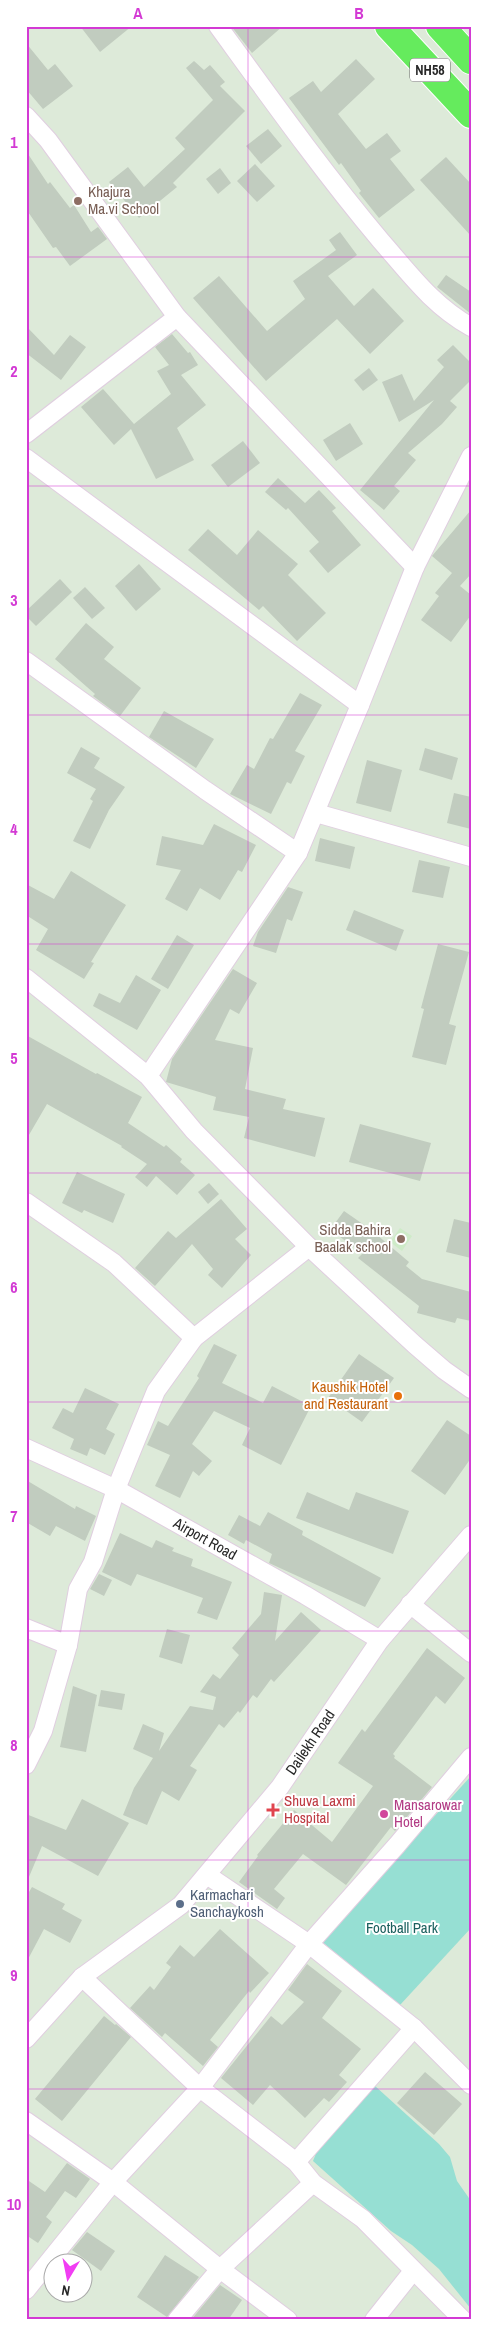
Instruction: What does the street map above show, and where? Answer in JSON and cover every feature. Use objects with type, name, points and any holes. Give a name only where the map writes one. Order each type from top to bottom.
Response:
[{"type":"main road","name":"NH58","points":[[389,26],[471,114]]},
{"type":"main road","name":"NH58","points":[[440,26],[467,47]]},
{"type":"street","points":[[218,26],[348,201],[424,291],[449,314],[471,327]]},
{"type":"street","points":[[26,116],[48,140],[177,317],[415,567]]},
{"type":"street","points":[[26,434],[177,317]]},
{"type":"street","points":[[148,1076],[298,853],[316,813],[415,567],[471,456]]},
{"type":"street","points":[[26,458],[360,705]]},
{"type":"street","points":[[26,661],[205,790],[298,853]]},
{"type":"street","points":[[316,813],[471,857]]},
{"type":"street","points":[[26,978],[148,1076],[194,1131],[309,1247],[414,1345],[471,1389]]},
{"type":"street","points":[[26,1202],[114,1263],[194,1338]]},
{"type":"street","points":[[26,1765],[43,1731],[68,1645],[78,1589],[93,1562],[116,1490],[156,1391],[194,1338],[309,1247]]},
{"type":"street","name":"Airport Road","points":[[26,1448],[116,1490],[305,1595],[380,1640]]},
{"type":"street","name":"Dailekh Road","points":[[26,2039],[82,1977],[181,1905],[280,1787],[380,1640],[471,1534]]},
{"type":"street","points":[[410,1604],[471,1653]]},
{"type":"street","points":[[26,1628],[68,1645]]},
{"type":"street","points":[[26,2290],[113,2182],[200,2088],[309,1944],[397,1845],[471,1757]]},
{"type":"street","points":[[207,1875],[309,1944],[414,2028],[471,2085]]},
{"type":"street","points":[[82,1977],[200,2088],[296,2162],[313,2183],[363,2219],[463,2320]]},
{"type":"street","points":[[296,2162],[414,2028]]},
{"type":"street","points":[[26,2121],[113,2182],[220,2269],[288,2320]]},
{"type":"street","points":[[177,2320],[220,2269],[313,2183]]},
{"type":"street","points":[[374,2320],[413,2271]]},
{"type":"shaded area","name":"Sidda Bahira Baalak school","points":[[400,1228],[412,1236],[402,1251],[390,1242]]},
{"type":"green space","name":"Football Park","points":[[471,1776],[471,1928],[400,2005],[321,1941]]},
{"type":"green space","points":[[375,2086],[439,2144],[450,2157],[457,2181],[471,2201],[471,2309],[439,2269],[412,2245],[391,2231],[313,2161],[319,2146],[367,2089]]},
{"type":"building","points":[[80,26],[132,26],[100,52]]},
{"type":"building","points":[[231,26],[283,26],[252,53]]},
{"type":"building","points":[[26,43],[48,70],[55,64],[73,86],[43,109],[26,89]]},
{"type":"building","points":[[356,59],[375,79],[338,114],[366,149],[387,133],[401,151],[390,159],[415,190],[379,218],[359,193],[361,191],[341,163],[339,165],[289,98],[313,81],[321,92]]},
{"type":"building","points":[[194,61],[204,70],[210,65],[225,82],[220,86],[245,111],[173,183],[177,187],[139,218],[109,182],[128,167],[144,187],[185,149],[175,138],[213,100],[186,68]]},
{"type":"building","points":[[268,129],[282,146],[261,164],[246,146]]},
{"type":"building","points":[[26,151],[48,184],[50,182],[70,208],[74,205],[91,232],[98,227],[107,239],[70,266],[56,247],[53,248],[26,209]]},
{"type":"building","points":[[446,157],[471,184],[471,236],[420,180]]},
{"type":"building","points":[[255,164],[275,186],[257,202],[237,181]]},
{"type":"building","points":[[220,168],[231,183],[218,194],[206,179]]},
{"type":"building","points":[[340,232],[357,255],[328,276],[354,306],[373,288],[404,321],[370,354],[337,319],[266,381],[193,298],[219,276],[267,331],[305,299],[293,281],[336,250],[329,240]]},
{"type":"building","points":[[446,275],[471,292],[471,314],[437,287]]},
{"type":"building","points":[[26,326],[54,355],[70,335],[86,347],[61,380],[26,353]]},
{"type":"building","points":[[172,334],[188,353],[190,352],[198,365],[181,375],[206,405],[177,428],[194,460],[156,479],[131,429],[114,445],[81,407],[103,389],[134,424],[171,394],[157,371],[169,365],[155,347]]},
{"type":"building","points":[[453,345],[471,363],[471,380],[450,401],[457,407],[442,424],[408,453],[416,460],[394,486],[400,491],[384,510],[360,490],[434,400],[399,422],[382,382],[402,374],[414,401],[444,367],[437,360]]},
{"type":"building","points":[[369,368],[378,380],[363,391],[354,380]]},
{"type":"building","points":[[350,423],[363,444],[336,461],[323,440]]},
{"type":"building","points":[[243,441],[260,463],[228,487],[211,465]]},
{"type":"building","points":[[278,478],[305,503],[319,490],[336,508],[332,511],[361,545],[328,573],[309,551],[319,542],[288,508],[286,510],[265,492]]},
{"type":"building","points":[[471,510],[471,574],[460,586],[471,595],[471,615],[451,642],[421,620],[439,596],[435,593],[452,573],[432,556]]},
{"type":"building","points":[[208,529],[237,555],[258,530],[298,564],[288,575],[326,613],[297,641],[263,606],[259,610],[188,550]]},
{"type":"building","points":[[139,564],[161,589],[136,611],[115,586]]},
{"type":"building","points":[[60,579],[72,592],[36,626],[26,616],[26,611]]},
{"type":"building","points":[[85,587],[105,608],[92,619],[73,598]]},
{"type":"building","points":[[86,623],[114,647],[104,659],[141,688],[120,716],[93,696],[95,694],[55,659]]},
{"type":"building","points":[[300,693],[322,705],[295,751],[305,756],[291,784],[287,782],[271,814],[230,794],[247,765],[254,769],[270,738],[273,739]]},
{"type":"building","points":[[164,711],[214,739],[196,768],[149,737]]},
{"type":"building","points":[[81,747],[100,758],[94,768],[125,787],[109,810],[90,849],[73,841],[93,801],[90,799],[96,789],[67,773]]},
{"type":"building","points":[[425,748],[458,758],[452,780],[419,770]]},
{"type":"building","points":[[367,760],[402,770],[391,812],[356,803]]},
{"type":"building","points":[[454,793],[471,797],[471,829],[447,823]]},
{"type":"building","points":[[214,824],[256,845],[242,872],[238,870],[220,900],[200,888],[187,911],[165,899],[181,870],[156,865],[162,836],[203,845]]},
{"type":"building","points":[[320,838],[355,847],[350,869],[315,861]]},
{"type":"building","points":[[419,860],[450,867],[443,898],[412,892]]},
{"type":"building","points":[[71,871],[126,905],[91,962],[94,963],[84,979],[36,950],[48,929],[26,915],[26,884],[54,899]]},
{"type":"building","points":[[288,887],[303,892],[292,921],[287,919],[276,953],[253,946],[258,932]]},
{"type":"building","points":[[354,910],[404,930],[396,951],[346,930]]},
{"type":"building","points":[[177,935],[194,945],[168,989],[151,979]]},
{"type":"building","points":[[438,944],[469,952],[449,1024],[456,1026],[446,1065],[412,1057],[424,1009],[421,1008]]},
{"type":"building","points":[[233,969],[257,983],[239,1014],[230,1009],[215,1040],[253,1048],[245,1089],[286,1099],[283,1109],[325,1118],[315,1157],[244,1138],[249,1117],[213,1110],[216,1097],[166,1082],[172,1059]]},
{"type":"building","points":[[136,975],[161,990],[137,1030],[93,1006],[99,993],[120,1003]]},
{"type":"building","points":[[26,1035],[142,1097],[128,1123],[164,1147],[166,1145],[182,1159],[180,1162],[195,1175],[177,1195],[156,1176],[147,1187],[135,1177],[147,1164],[122,1146],[47,1104],[26,1140]]},
{"type":"building","points":[[360,1124],[431,1143],[420,1181],[349,1162]]},
{"type":"building","points":[[77,1172],[125,1194],[113,1223],[84,1210],[82,1213],[62,1203]]},
{"type":"building","points":[[209,1183],[219,1194],[208,1204],[198,1192]]},
{"type":"building","points":[[221,1199],[247,1229],[235,1239],[251,1255],[222,1288],[208,1275],[213,1269],[192,1244],[155,1286],[135,1268],[168,1231],[176,1238]]},
{"type":"building","points":[[344,1211],[370,1229],[409,1262],[406,1266],[422,1279],[471,1292],[471,1321],[457,1318],[455,1323],[417,1313],[419,1306],[358,1258],[363,1253],[330,1230]]},
{"type":"building","points":[[454,1219],[471,1223],[471,1258],[446,1252]]},
{"type":"building","points":[[214,1344],[237,1355],[222,1383],[263,1403],[272,1386],[311,1406],[281,1465],[242,1445],[250,1428],[214,1411],[192,1444],[212,1461],[199,1476],[193,1471],[180,1498],[155,1486],[170,1455],[147,1445],[158,1421],[168,1426],[199,1378],[197,1376]]},
{"type":"building","points":[[359,1354],[394,1378],[362,1422],[328,1398]]},
{"type":"building","points":[[85,1388],[119,1404],[106,1429],[115,1434],[105,1455],[90,1448],[87,1456],[70,1449],[74,1439],[52,1428],[63,1408],[73,1413]]},
{"type":"building","points":[[447,1420],[471,1436],[471,1458],[445,1495],[411,1471]]},
{"type":"building","points":[[26,1480],[75,1509],[76,1506],[96,1516],[85,1541],[56,1526],[50,1536],[26,1522]]},
{"type":"building","points":[[307,1492],[349,1510],[356,1492],[409,1511],[393,1554],[296,1518]]},
{"type":"building","points":[[268,1512],[303,1531],[302,1535],[381,1578],[365,1607],[269,1563],[272,1554],[246,1540],[244,1544],[228,1535],[239,1515],[260,1526]]},
{"type":"building","points":[[120,1533],[152,1548],[156,1540],[174,1548],[172,1551],[193,1559],[191,1566],[232,1582],[217,1620],[197,1613],[203,1598],[137,1574],[131,1586],[102,1572]]},
{"type":"building","points":[[99,1574],[112,1580],[104,1596],[90,1589]]},
{"type":"building","points":[[264,1592],[282,1595],[275,1641],[301,1612],[321,1630],[274,1682],[271,1679],[257,1698],[253,1695],[240,1713],[238,1711],[224,1728],[219,1724],[190,1766],[197,1770],[179,1801],[162,1791],[147,1825],[123,1815],[134,1788],[153,1758],[133,1749],[143,1724],[164,1733],[159,1751],[190,1706],[213,1710],[216,1697],[200,1692],[213,1674],[220,1679],[239,1655],[232,1648],[261,1614]]},
{"type":"building","points":[[167,1629],[190,1635],[182,1664],[159,1657]]},
{"type":"building","points":[[427,1648],[465,1678],[445,1704],[436,1696],[393,1754],[394,1758],[432,1787],[395,1831],[391,1827],[346,1885],[303,1854],[274,1889],[285,1898],[277,1909],[239,1882],[257,1855],[294,1810],[332,1842],[373,1786],[338,1763],[362,1729],[365,1732]]},
{"type":"building","points":[[73,1686],[97,1695],[86,1752],[60,1747]]},
{"type":"building","points":[[101,1690],[125,1694],[122,1710],[98,1706]]},
{"type":"building","points":[[82,1799],[129,1823],[98,1876],[42,1846],[26,1884],[26,1814],[66,1830]]},
{"type":"building","points":[[32,1887],[65,1904],[62,1909],[82,1920],[70,1943],[44,1929],[26,1963],[26,1897]]},
{"type":"building","points":[[220,1929],[269,1973],[250,1993],[249,1991],[210,2040],[218,2047],[203,2066],[165,2033],[162,2037],[130,2008],[150,1986],[154,1990],[171,1967],[166,1963],[180,1945],[194,1957]]},
{"type":"building","points":[[307,1964],[342,1991],[322,2018],[361,2049],[339,2075],[347,2082],[329,2102],[324,2098],[305,2118],[270,2085],[253,2105],[221,2078],[271,2016],[282,2025],[304,2002],[288,1990]]},
{"type":"building","points":[[104,2016],[131,2037],[62,2121],[35,2099]]},
{"type":"building","points":[[425,2072],[462,2104],[434,2135],[397,2103]]},
{"type":"building","points":[[67,2163],[90,2179],[76,2198],[65,2191],[46,2217],[52,2222],[38,2243],[26,2235],[26,2179],[45,2192]]},
{"type":"building","points":[[87,2232],[115,2251],[101,2271],[92,2264],[92,2254],[78,2254],[72,2250]]},
{"type":"building","points":[[165,2255],[199,2277],[167,2317],[137,2297]]},
{"type":"building","points":[[220,2285],[242,2300],[228,2320],[191,2320]]},
{"type":"place","name":"Khajura Ma.vi School","points":[[78,201]]},
{"type":"place","name":"Sidda Bahira Baalak school","points":[[401,1239]]},
{"type":"place","name":"Kaushik Hotel and Restaurant","points":[[398,1396]]},
{"type":"place","name":"Shuva Laxmi Hospital","points":[[273,1810]]},
{"type":"place","name":"Mansarowar Hotel","points":[[384,1814]]},
{"type":"place","name":"Karmachari Sanchaykosh","points":[[180,1904]]}]
